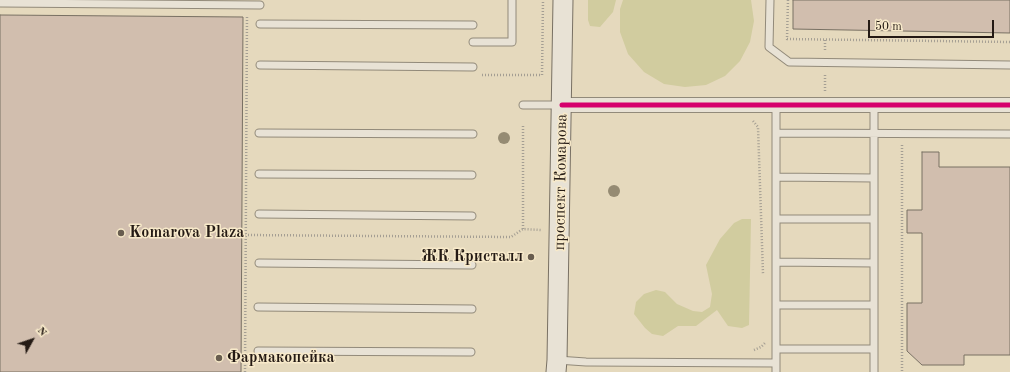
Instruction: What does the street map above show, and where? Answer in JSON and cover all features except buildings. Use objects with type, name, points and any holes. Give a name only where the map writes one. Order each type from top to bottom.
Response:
[{"type":"main road","name":"проспект Комарова","points":[[557,367],[563,0]]},
{"type":"street","points":[[562,105],[1010,106]]},
{"type":"lane","points":[[473,42],[512,42],[512,0]]},
{"type":"lane","points":[[770,0],[769,47],[789,62],[1010,66]]},
{"type":"lane","points":[[0,3],[30,2],[260,5]]},
{"type":"lane","points":[[260,24],[473,25]]},
{"type":"lane","points":[[260,65],[473,67]]},
{"type":"lane","points":[[523,105],[562,105]]},
{"type":"lane","points":[[776,105],[776,372]]},
{"type":"lane","points":[[874,105],[874,372]]},
{"type":"lane","points":[[259,133],[473,134]]},
{"type":"lane","points":[[776,133],[1010,134]]},
{"type":"lane","points":[[259,174],[472,175]]},
{"type":"lane","points":[[776,178],[874,178]]},
{"type":"lane","points":[[259,214],[472,216]]},
{"type":"lane","points":[[776,219],[874,219]]},
{"type":"lane","points":[[776,262],[874,263]]},
{"type":"lane","points":[[259,263],[472,265]]},
{"type":"lane","points":[[776,305],[874,305]]},
{"type":"lane","points":[[258,307],[472,308]]},
{"type":"lane","points":[[776,349],[874,349]]},
{"type":"lane","points":[[258,351],[472,352]]},
{"type":"lane","points":[[557,367],[586,362],[776,363]]},
{"type":"path","points":[[480,74],[542,75],[543,0]]},
{"type":"path","points":[[788,0],[787,39],[1010,42]]},
{"type":"path","points":[[245,372],[247,12]]},
{"type":"path","points":[[523,126],[523,229]]},
{"type":"path","points":[[758,127],[763,279]]},
{"type":"path","points":[[902,133],[902,372]]},
{"type":"path","points":[[245,235],[510,238],[523,229],[541,230]]},
{"type":"path","points":[[748,351],[761,347],[765,343]]},
{"type":"shaded area","points":[[588,0],[616,0],[613,12],[600,27],[590,26],[588,20]]},
{"type":"shaded area","points":[[623,0],[751,0],[754,21],[750,42],[740,61],[725,76],[706,85],[685,87],[664,84],[644,72],[628,54],[620,32],[620,9]]},
{"type":"shaded area","points":[[742,219],[751,219],[749,325],[742,328],[728,326],[717,310],[696,326],[678,326],[663,336],[652,334],[634,314],[636,302],[644,294],[656,290],[665,292],[677,304],[693,311],[702,312],[710,307],[712,294],[706,265],[720,239],[734,223]]},
{"type":"cycle path","points":[[562,105],[1010,105]]},
{"type":"place","name":"Komarova Plaza","points":[[121,233]]},
{"type":"place","name":"ЖК Кристалл","points":[[531,257]]},
{"type":"place","name":"Фармакопейка","points":[[219,358]]}]
